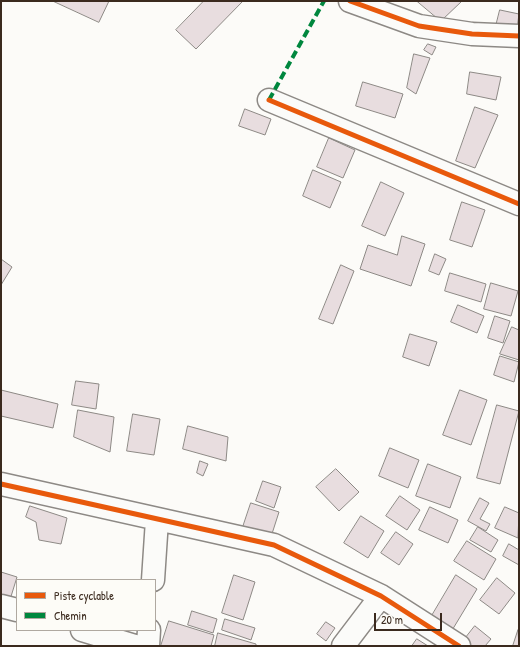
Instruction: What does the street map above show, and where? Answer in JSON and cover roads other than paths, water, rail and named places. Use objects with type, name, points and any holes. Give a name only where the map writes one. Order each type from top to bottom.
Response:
[{"type":"street","points":[[350,1],[419,26],[472,34],[519,36]]},
{"type":"street","points":[[269,100],[519,204]]},
{"type":"street","points":[[1,484],[274,545],[381,596],[459,646]]},
{"type":"street","points":[[153,579],[157,520]]},
{"type":"street","points":[[343,646],[381,596]]},
{"type":"street","points":[[1,606],[16,610]]},
{"type":"street","points":[[85,631],[136,646]]},
{"type":"street","points":[[148,646],[149,631]]}]
